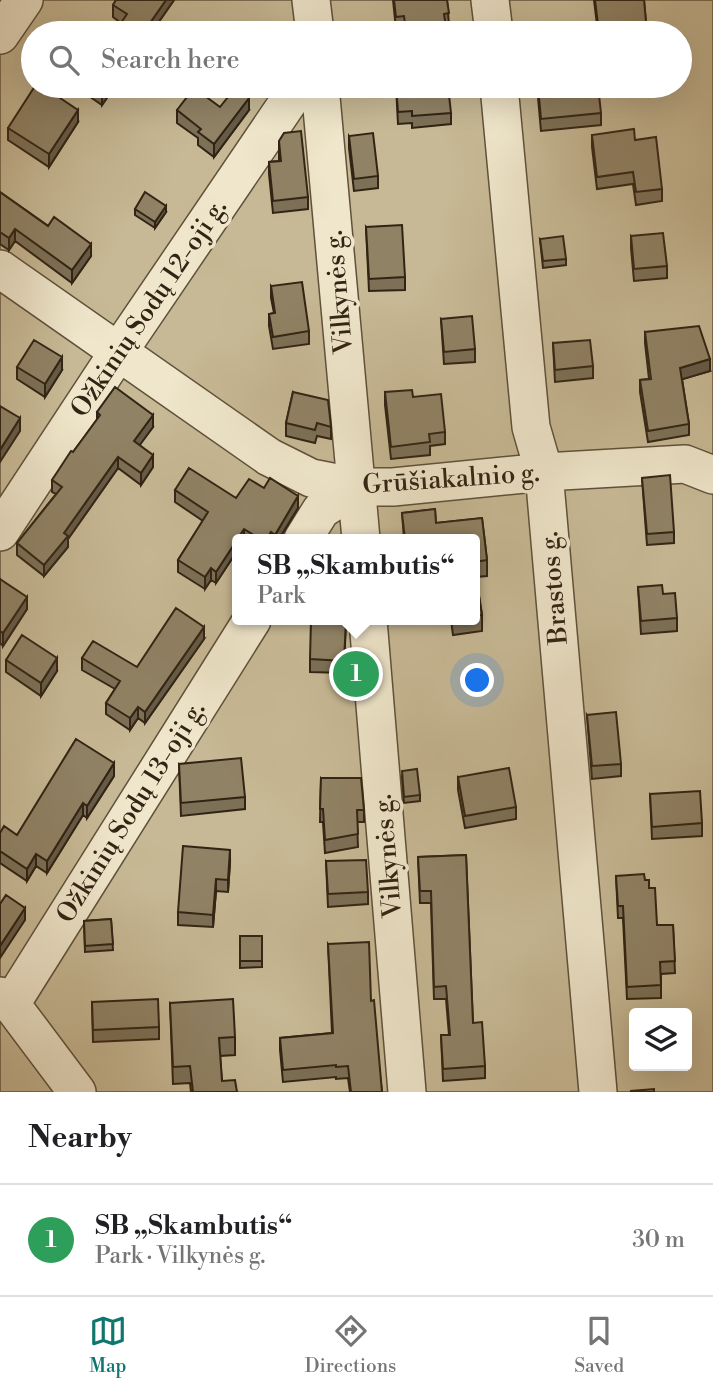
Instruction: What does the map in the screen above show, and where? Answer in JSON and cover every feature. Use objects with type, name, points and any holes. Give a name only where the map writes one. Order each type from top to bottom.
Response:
[{"type":"street","points":[[0,35],[24,0]]},
{"type":"street","points":[[312,0],[314,21]]},
{"type":"street","points":[[491,0],[493,21]]},
{"type":"street","name":"Ožkinių Sodų 12-oji g.","points":[[0,532],[291,98]]},
{"type":"street","name":"Vilkynės g.","points":[[321,98],[361,534]]},
{"type":"street","name":"Brastos g.","points":[[500,98],[531,427],[544,472],[598,1092]]},
{"type":"street","name":"Grūšiakalnio g.","points":[[0,269],[268,457],[311,478],[357,487],[393,487],[544,472],[685,464],[713,475]]},
{"type":"street","points":[[306,534],[321,510],[357,487]]},
{"type":"street","name":"Ožkinių Sodų 13-oji g.","points":[[5,1000],[249,625]]},
{"type":"street","name":"Vilkynės g.","points":[[368,625],[407,1092]]},
{"type":"street","points":[[5,1000],[77,1092]]},
{"type":"shaded area","points":[[0,0],[713,0],[713,1092],[0,1092]]},
{"type":"building","points":[[116,0],[166,0],[151,21],[122,21],[127,14],[113,5]]},
{"type":"building","points":[[394,0],[447,0],[449,13],[444,14],[445,21],[405,21],[404,16],[396,17]]},
{"type":"building","points":[[595,0],[644,0],[646,21],[598,21]]},
{"type":"building","points":[[27,98],[60,98],[78,110],[49,154],[8,128]]},
{"type":"building","points":[[186,98],[208,98],[220,107],[227,98],[249,98],[214,144],[198,132],[201,129],[177,110]]},
{"type":"building","points":[[397,98],[449,98],[451,113],[412,116],[412,111],[398,112]]},
{"type":"building","points":[[539,98],[599,98],[601,113],[541,119]]},
{"type":"building","points":[[634,129],[635,140],[656,137],[662,189],[636,192],[633,172],[597,177],[592,135]]},
{"type":"building","points":[[301,131],[308,197],[273,201],[269,162],[281,161],[279,141],[284,133]]},
{"type":"building","points":[[373,133],[378,176],[354,179],[349,136]]},
{"type":"building","points":[[0,192],[48,226],[54,217],[91,244],[72,270],[15,229],[9,238],[0,232]]},
{"type":"building","points":[[145,192],[166,206],[155,222],[135,209]]},
{"type":"building","points":[[402,225],[405,277],[369,279],[366,227]]},
{"type":"building","points":[[663,233],[667,266],[634,269],[631,236]]},
{"type":"building","points":[[563,236],[566,259],[543,261],[540,239]]},
{"type":"building","points":[[302,282],[309,331],[273,337],[269,314],[275,313],[271,286]]},
{"type":"building","points":[[472,316],[475,349],[444,352],[441,319]]},
{"type":"building","points":[[699,326],[710,359],[680,368],[689,424],[648,431],[640,380],[651,379],[645,332]]},
{"type":"building","points":[[34,340],[62,357],[45,384],[17,367]]},
{"type":"building","points":[[590,340],[593,366],[555,370],[553,343]]},
{"type":"building","points":[[115,387],[153,415],[134,441],[153,455],[141,473],[118,457],[64,533],[68,536],[44,565],[17,543],[62,487],[52,480],[100,415],[97,412]]},
{"type":"building","points":[[412,390],[413,397],[441,394],[445,432],[429,434],[430,442],[391,447],[385,392]]},
{"type":"building","points":[[293,392],[328,400],[331,427],[317,423],[315,430],[286,423]]},
{"type":"building","points":[[0,406],[20,418],[0,450]]},
{"type":"building","points":[[189,468],[236,498],[249,479],[264,488],[270,478],[298,496],[276,534],[252,534],[244,529],[241,534],[232,534],[232,547],[216,572],[211,568],[205,577],[178,560],[208,512],[175,490]]},
{"type":"building","points":[[670,475],[674,532],[647,534],[642,478]]},
{"type":"building","points":[[435,509],[436,523],[482,518],[487,560],[480,561],[480,534],[404,534],[402,513]]},
{"type":"building","points":[[0,579],[27,597],[3,633],[0,631]]},
{"type":"building","points":[[662,585],[663,594],[675,593],[677,618],[641,621],[638,587]]},
{"type":"building","points":[[176,608],[204,627],[145,712],[138,707],[130,718],[106,703],[120,681],[82,658],[93,641],[137,667]]},
{"type":"building","points":[[311,625],[346,625],[344,661],[310,659]]},
{"type":"building","points":[[22,635],[57,658],[41,683],[6,660]]},
{"type":"building","points":[[616,712],[621,764],[592,766],[587,715]]},
{"type":"building","points":[[76,739],[114,763],[87,806],[83,803],[47,861],[36,854],[27,869],[0,851],[0,833],[4,826],[17,835]]},
{"type":"building","points":[[241,758],[245,797],[181,803],[179,764]]},
{"type":"building","points":[[509,768],[516,807],[465,816],[458,777]]},
{"type":"building","points":[[417,769],[420,795],[404,797],[402,771]]},
{"type":"building","points":[[321,778],[361,778],[364,810],[357,810],[358,834],[325,840],[323,809],[320,809]]},
{"type":"building","points":[[700,791],[702,823],[652,827],[650,794]]},
{"type":"building","points":[[183,846],[230,850],[228,880],[216,879],[213,915],[178,912]]},
{"type":"building","points":[[466,855],[473,1023],[482,1022],[485,1066],[443,1069],[441,1035],[450,1035],[446,986],[434,987],[431,891],[420,891],[418,857]]},
{"type":"building","points":[[366,860],[368,892],[328,894],[326,861]]},
{"type":"building","points":[[644,874],[645,880],[649,880],[649,888],[655,888],[657,925],[673,925],[675,961],[660,962],[661,985],[627,987],[623,906],[618,906],[616,876]]},
{"type":"building","points":[[6,895],[25,908],[0,946],[0,904]]},
{"type":"building","points":[[111,919],[113,944],[85,946],[84,921]]},
{"type":"building","points":[[240,936],[262,936],[262,961],[240,961]]},
{"type":"building","points":[[369,942],[371,1001],[374,1000],[382,1092],[351,1092],[348,1066],[283,1070],[280,1038],[333,1033],[328,944]]},
{"type":"building","points":[[158,999],[159,1027],[93,1030],[92,1002]]},
{"type":"building","points":[[233,999],[235,1037],[219,1038],[222,1081],[235,1080],[237,1092],[193,1092],[190,1066],[173,1067],[170,1003]]},
{"type":"building","points":[[654,1089],[654,1092],[631,1092],[631,1091]]},
{"type":"place","name":"SB „Skambutis“","points":[[356,674]]}]
